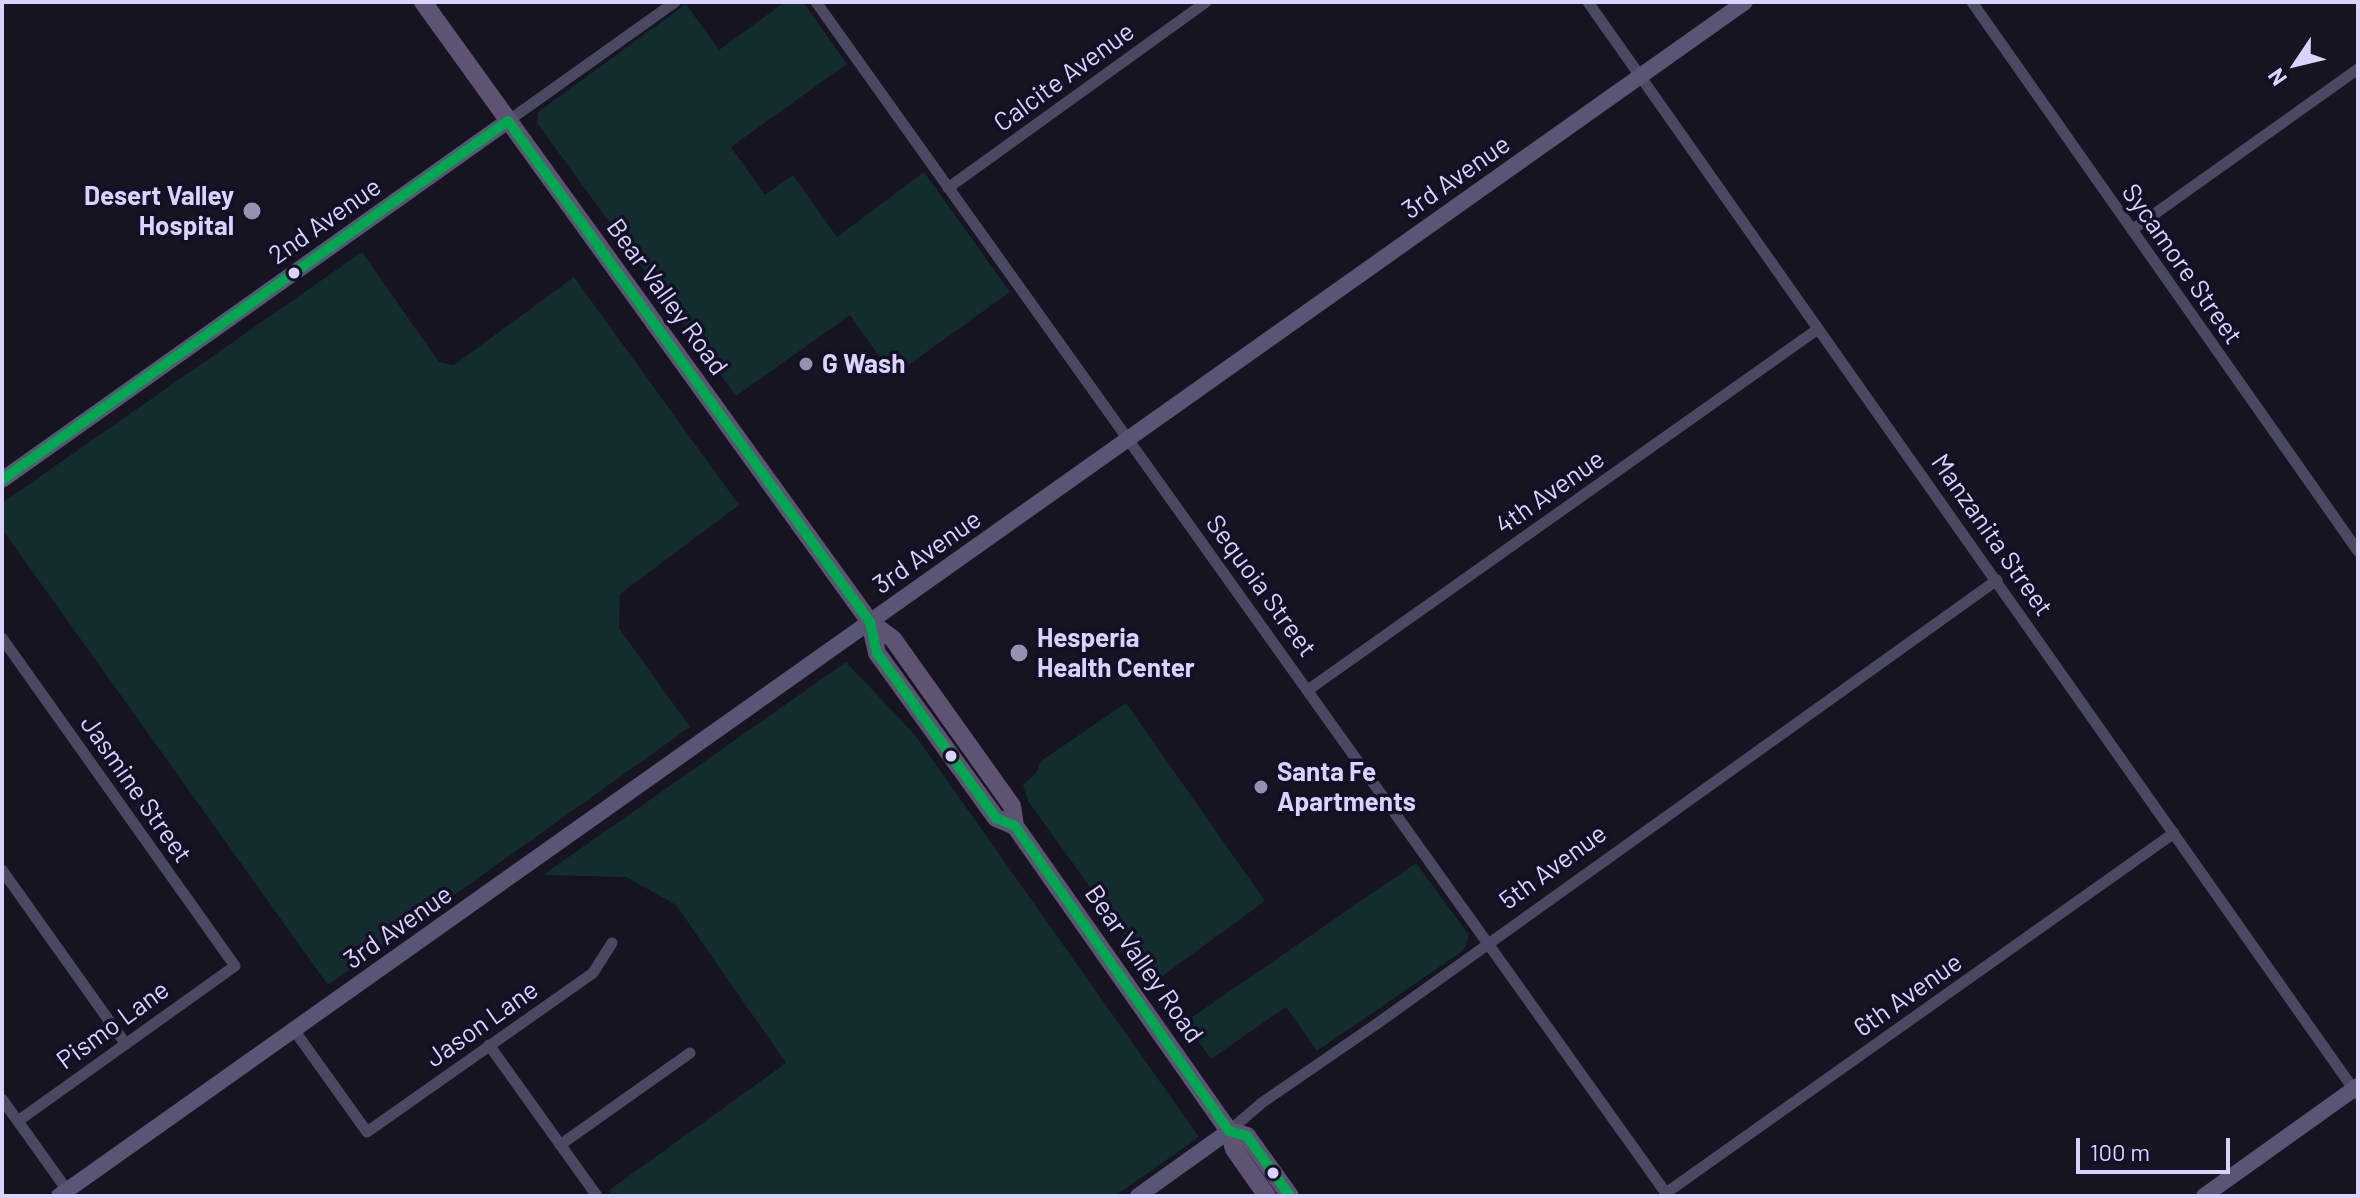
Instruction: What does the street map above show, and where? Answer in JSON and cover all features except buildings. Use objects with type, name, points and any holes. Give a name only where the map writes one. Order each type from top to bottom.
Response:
[{"type":"main road","name":"Bear Valley Road","points":[[423,2],[870,622],[893,639],[1012,806],[1015,826],[1229,1131],[1234,1149],[1267,1196]]},
{"type":"main road","name":"Bear Valley Road","points":[[1229,1131],[1247,1136],[1290,1196]]},
{"type":"street","name":"2nd Avenue","points":[[2,480],[675,2]]},
{"type":"street","name":"Sequoia Street","points":[[816,2],[1667,1195]]},
{"type":"street","name":"Calcite Avenue","points":[[948,188],[1206,2]]},
{"type":"street","name":"Manzanita Street","points":[[1588,2],[2357,1090]]},
{"type":"street","name":"3rd Avenue","points":[[63,1193],[1745,2]]},
{"type":"street","name":"Sycamore Street","points":[[1972,2],[2358,551]]},
{"type":"street","points":[[2132,230],[2358,69]]},
{"type":"street","name":"4th Avenue","points":[[1308,690],[1818,329]]},
{"type":"street","name":"5th Avenue","points":[[1138,1196],[1229,1131],[1263,1102],[1997,580]]},
{"type":"street","name":"Jasmine Street","points":[[2,638],[6,652],[235,966]]},
{"type":"street","name":"6th Avenue","points":[[1667,1195],[2174,833]]},
{"type":"street","points":[[2,870],[125,1043]]},
{"type":"street","name":"Jason Lane","points":[[294,1030],[367,1132],[593,973],[612,943]]},
{"type":"street","name":"Pismo Lane","points":[[18,1121],[235,966]]},
{"type":"street","points":[[489,1045],[597,1196]]},
{"type":"street","points":[[560,1145],[690,1053]]},
{"type":"street","points":[[2204,1196],[2357,1090]]},
{"type":"street","points":[[2,1099],[63,1193]]},
{"type":"green space","points":[[785,2],[803,2],[847,64],[731,147],[765,195],[793,175],[837,237],[924,172],[1010,292],[893,376],[850,315],[736,396],[537,123],[538,112],[686,4],[719,50]]},
{"type":"green space","points":[[362,252],[439,362],[454,365],[574,277],[739,505],[620,594],[619,628],[690,727],[328,985],[2,529],[2,503]]},
{"type":"green space","points":[[846,662],[915,735],[1199,1137],[1115,1196],[612,1196],[608,1191],[786,1063],[676,905],[626,877],[543,875]]},
{"type":"green space","points":[[1126,703],[1265,901],[1157,980],[1028,801],[1023,785],[1036,773],[1041,761]]},
{"type":"green space","points":[[1416,863],[1469,935],[1464,950],[1317,1051],[1286,1007],[1211,1059],[1185,1022]]},
{"type":"transit line","points":[[508,121],[870,622],[877,653],[996,818],[1015,826],[1229,1131],[1247,1136],[1290,1196]]},
{"type":"transit line","points":[[2,480],[508,121]]},
{"type":"place","name":"Desert Valley Hospital","points":[[252,211]]},
{"type":"place","name":"G Wash","points":[[806,364]]},
{"type":"place","name":"Hesperia Health Center","points":[[1019,653]]},
{"type":"place","name":"Santa Fe Apartments","points":[[1261,787]]}]
